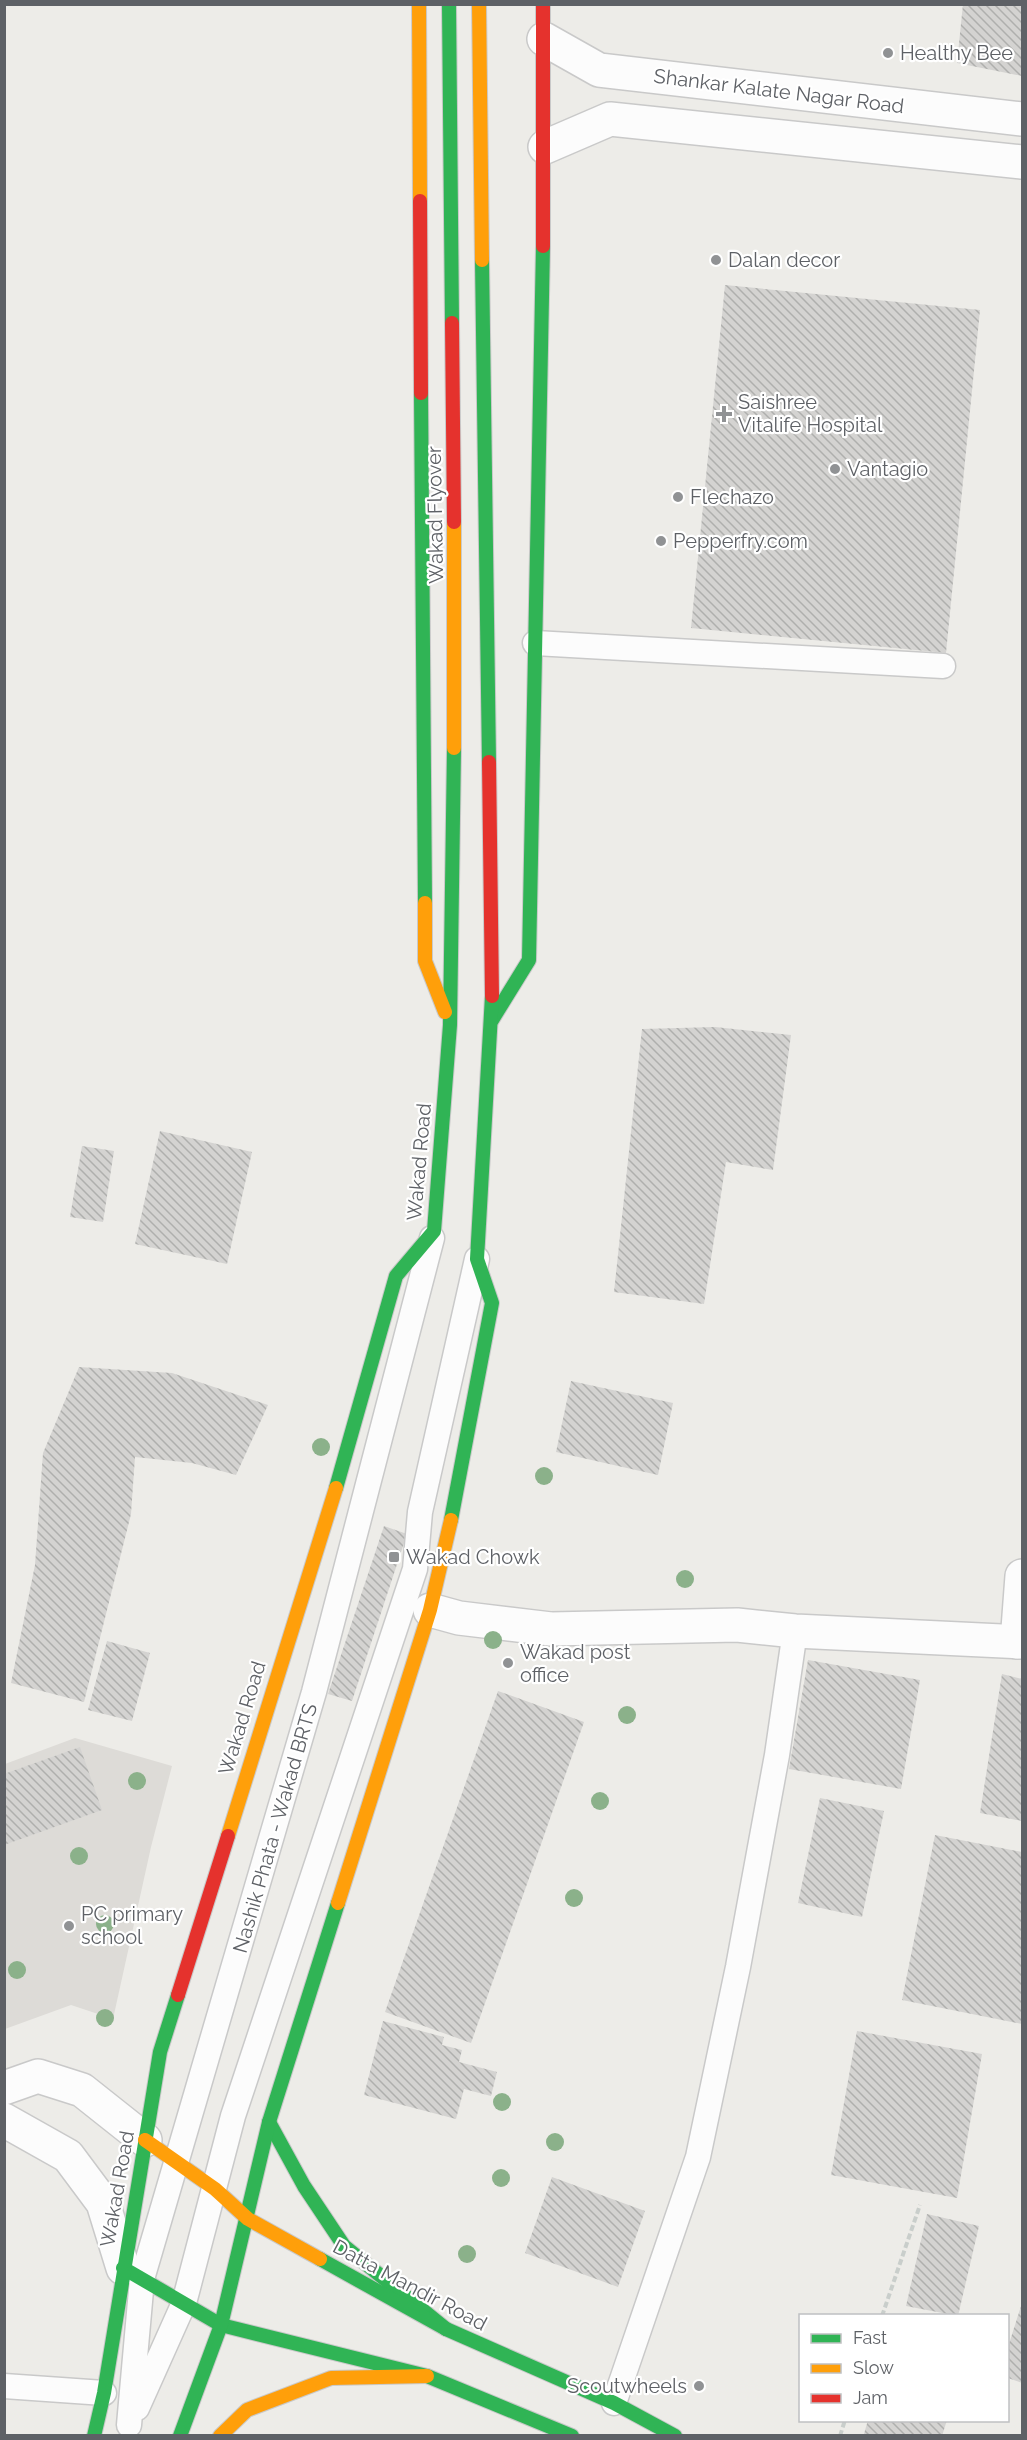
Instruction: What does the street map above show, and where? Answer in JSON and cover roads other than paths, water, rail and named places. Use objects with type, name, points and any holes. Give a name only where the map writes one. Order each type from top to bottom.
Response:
[{"type":"main road","points":[[419,4],[424,961],[450,1025]]},
{"type":"main road","name":"Wakad Flyover","points":[[449,4],[455,581],[450,1025]]},
{"type":"main road","points":[[180,2436],[221,2325],[248,2219],[269,2122],[430,1610],[447,1540],[492,1303],[477,1259],[492,1020],[479,4]]},
{"type":"main road","points":[[492,1020],[529,960],[545,147],[543,4]]},
{"type":"main road","name":"Wakad Road","points":[[94,2436],[132,2273],[145,2140],[153,2107],[160,2052],[268,1698],[338,1483],[396,1276],[434,1231],[450,1025]]},
{"type":"main road","points":[[269,2122],[304,2186],[344,2246],[446,2329]]},
{"type":"main road","name":"Datta Mandir Road","points":[[145,2140],[215,2189],[248,2219],[446,2329],[614,2403],[675,2436]]},
{"type":"main road","points":[[132,2273],[221,2325],[427,2376],[572,2436]]},
{"type":"main road","points":[[220,2436],[247,2410],[331,2378],[427,2376]]},
{"type":"street","name":"Shankar Kalate Nagar Road","points":[[544,39],[598,70],[1023,119]]},
{"type":"street","points":[[545,147],[610,118],[1023,162]]},
{"type":"street","points":[[430,1610],[459,1618],[550,1629],[737,1625],[795,1631],[1020,1642],[1023,1576]]},
{"type":"street","points":[[4,2088],[38,2076],[82,2090],[145,2140]]},
{"type":"street","points":[[4,2120],[68,2156],[103,2203],[132,2273]]},
{"type":"lane","points":[[535,643],[943,666]]},
{"type":"lane","name":"Nashik Phata - Wakad BRTS","points":[[128,2430],[132,2273],[176,2162],[205,2071],[314,1692],[434,1231]]},
{"type":"lane","name":"Nashik Phata - Wakad BRTS","points":[[128,2430],[184,2303],[233,2116],[415,1569],[420,1512],[477,1259]]},
{"type":"lane","points":[[614,2403],[698,2157],[738,1967],[777,1755],[795,1631]]},
{"type":"lane","points":[[4,2386],[104,2392]]},
{"type":"place","name":"Healthy Bee","points":[[888,53]]},
{"type":"place","name":"Dalan decor","points":[[716,260]]},
{"type":"place","name":"Saishree Vitalife Hospital","points":[[724,414]]},
{"type":"place","name":"Vantagio","points":[[835,469]]},
{"type":"place","name":"Flechazo","points":[[678,497]]},
{"type":"place","name":"Pepperfry.com","points":[[661,541]]},
{"type":"place","name":"Wakad Chowk","points":[[394,1557]]},
{"type":"place","name":"Wakad post office","points":[[508,1663]]},
{"type":"place","name":"PC primary school","points":[[69,1926]]},
{"type":"place","name":"Scoutwheels","points":[[699,2386]]}]
